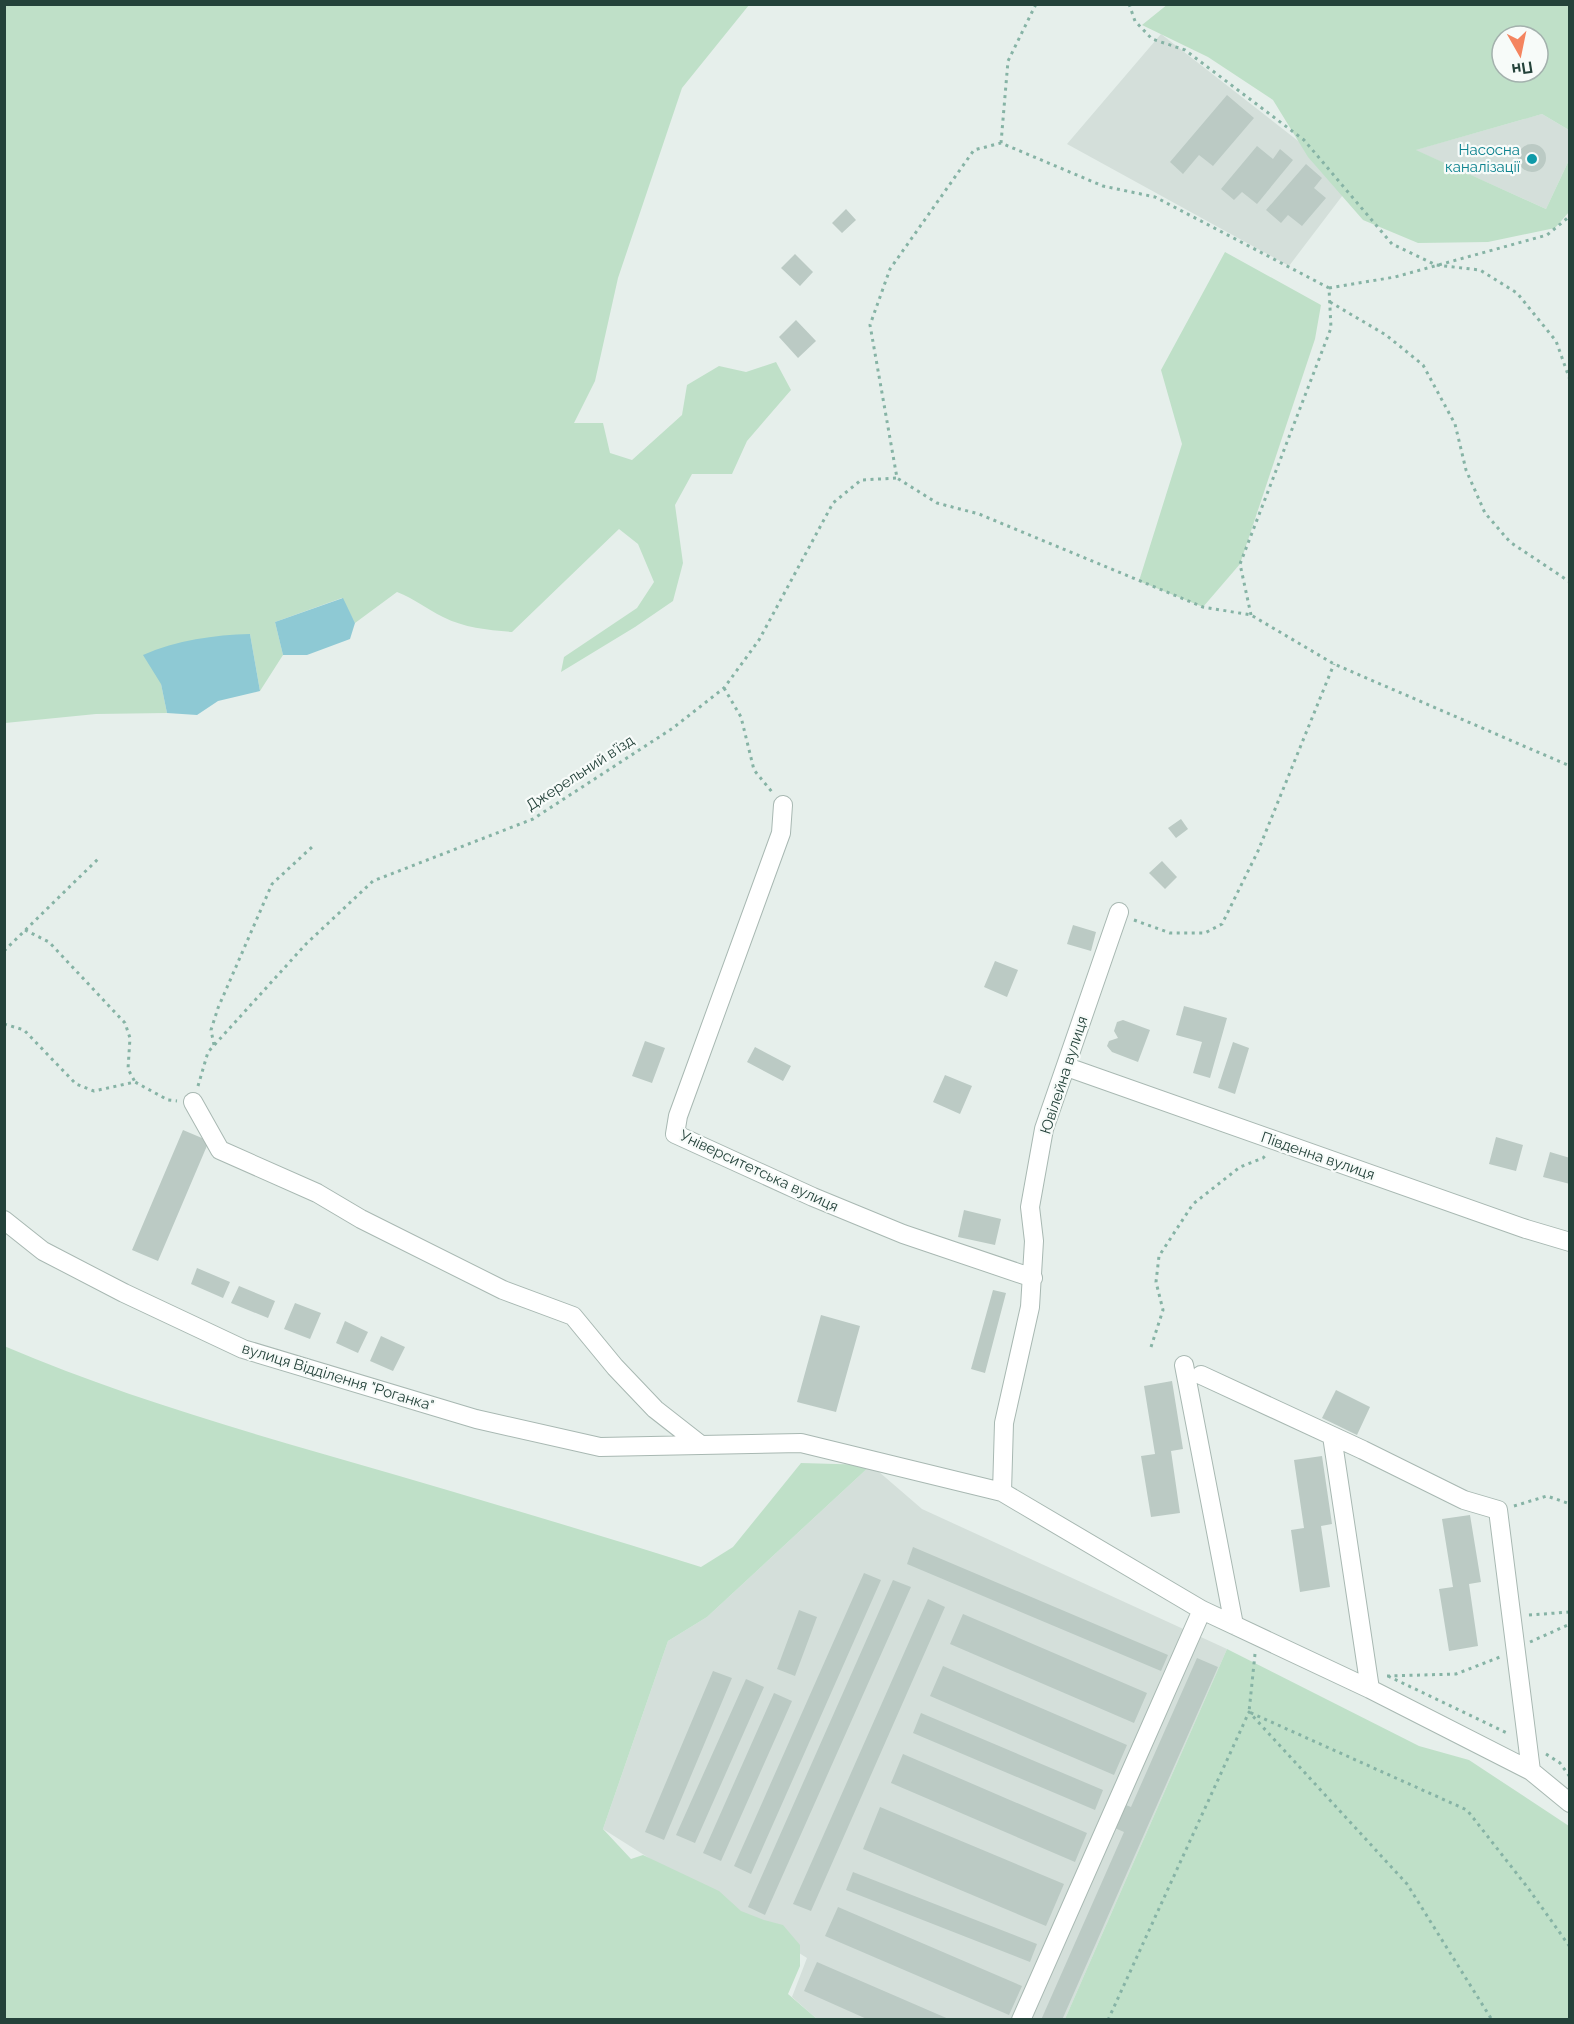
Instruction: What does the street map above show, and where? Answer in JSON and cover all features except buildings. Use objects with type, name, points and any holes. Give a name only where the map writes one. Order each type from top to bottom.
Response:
[{"type":"street","name":"Університетська вулиця","points":[[783,805],[782,833],[678,1116],[675,1134],[813,1197],[903,1234],[1033,1278]]},
{"type":"street","name":"Ювілейна вулиця","points":[[1002,1492],[1004,1423],[1030,1307],[1034,1241],[1030,1207],[1044,1129],[1119,912]]},
{"type":"street","name":"Південна вулиця","points":[[1067,1067],[1526,1229],[1569,1242]]},
{"type":"street","points":[[194,1102],[220,1150],[317,1193],[361,1219],[503,1290],[573,1316],[615,1367],[655,1409],[701,1445]]},
{"type":"street","name":"вулиця Відділення \"Роганка\"","points":[[4,1220],[42,1251],[124,1293],[243,1349],[476,1419],[600,1448],[801,1443],[1002,1492],[1202,1610],[1370,1689],[1531,1771],[1569,1803]]},
{"type":"street","points":[[1184,1365],[1234,1625]]},
{"type":"street","points":[[1201,1375],[1464,1500],[1498,1510],[1531,1771]]},
{"type":"street","points":[[1332,1436],[1370,1689]]},
{"type":"street","points":[[1021,2019],[1202,1610]]},
{"type":"path","points":[[1001,143],[1008,61],[1036,4]]},
{"type":"path","points":[[1129,4],[1135,21],[1152,39],[1185,50],[1199,59],[1304,140],[1392,243],[1436,265],[1480,270],[1516,293],[1556,341],[1569,380]]},
{"type":"path","points":[[1569,216],[1547,235],[1395,277],[1329,288],[1155,197],[1103,186],[1001,143],[974,150],[934,204],[890,269],[870,325],[897,478],[937,503],[979,514],[1203,607],[1251,615],[1334,664],[1569,766]]},
{"type":"path","points":[[1251,615],[1240,564],[1331,328],[1329,288]]},
{"type":"path","points":[[1330,302],[1386,335],[1423,365],[1455,424],[1466,470],[1485,513],[1510,542],[1569,582]]},
{"type":"path","name":"Джерельний в’їзд","points":[[194,1102],[208,1052],[213,1045],[306,944],[373,881],[533,819],[673,728],[724,688],[759,640],[833,503],[861,480],[897,478]]},
{"type":"path","points":[[1119,912],[1139,923],[1170,933],[1205,933],[1222,924],[1258,851],[1334,664]]},
{"type":"path","points":[[724,688],[741,717],[754,770],[783,805]]},
{"type":"path","points":[[213,1045],[211,1030],[218,1008],[272,884],[312,847]]},
{"type":"path","points":[[4,951],[99,858]]},
{"type":"path","points":[[26,930],[49,942],[125,1023],[130,1038],[128,1069],[135,1082],[168,1100],[194,1102]]},
{"type":"path","points":[[4,1024],[24,1030],[76,1084],[94,1091],[135,1082]]},
{"type":"path","points":[[1151,1347],[1163,1310],[1156,1282],[1159,1256],[1192,1204],[1240,1167],[1263,1158],[1278,1142]]},
{"type":"path","points":[[1498,1510],[1547,1496],[1569,1504]]},
{"type":"path","points":[[1512,1616],[1569,1612]]},
{"type":"path","points":[[1569,1623],[1486,1664],[1456,1674],[1386,1676],[1528,1743],[1560,1763],[1569,1777]]},
{"type":"path","points":[[1108,2019],[1249,1712],[1257,1636]]},
{"type":"path","points":[[1249,1712],[1467,1810],[1528,1888],[1569,1947]]},
{"type":"path","points":[[1249,1712],[1407,1884],[1492,2019]]},
{"type":"shaded area","points":[[1161,34],[1352,183],[1289,266],[1067,144]]},
{"type":"shaded area","points":[[1542,114],[1569,130],[1569,160],[1546,209],[1415,150]]},
{"type":"shaded area","points":[[871,1465],[922,1509],[1227,1649],[1065,2019],[817,2019],[792,1997],[807,1958],[603,1829],[668,1641],[707,1617]]},
{"type":"green space","points":[[1168,4],[1569,5],[1569,130],[1542,114],[1416,150],[1546,209],[1569,160],[1569,212],[1555,228],[1488,242],[1418,243],[1363,220],[1308,157],[1273,100],[1208,57],[1142,25]]},
{"type":"green space","points":[[4,5],[749,5],[682,88],[618,278],[595,381],[574,423],[603,423],[610,453],[632,460],[682,415],[687,385],[719,366],[746,372],[776,362],[791,390],[747,441],[732,474],[692,474],[675,505],[683,563],[673,601],[561,672],[564,657],[637,608],[654,582],[638,544],[619,529],[512,632],[460,624],[397,592],[355,623],[342,598],[275,622],[283,655],[260,691],[250,634],[161,684],[167,713],[96,714],[5,723]]},
{"type":"green space","points":[[1225,252],[1321,305],[1315,339],[1240,564],[1203,607],[1139,581],[1182,444],[1161,370]]},
{"type":"green space","points":[[4,1346],[149,1401],[701,1567],[733,1547],[801,1463],[871,1465],[707,1617],[668,1641],[603,1829],[631,1859],[643,1855],[719,1891],[741,1911],[783,1925],[800,1945],[800,1966],[788,1994],[817,2019],[5,2019]]},
{"type":"green space","points":[[1227,1649],[1419,1746],[1469,1760],[1569,1826],[1569,2019],[1065,2019]]},
{"type":"water","points":[[343,598],[355,623],[350,639],[307,655],[283,655],[275,622]]},
{"type":"water","points":[[250,634],[260,691],[218,701],[197,715],[167,713],[161,684],[143,655],[196,639]]},
{"type":"place","name":"Насосна каналізації","points":[[1532,159]]}]
